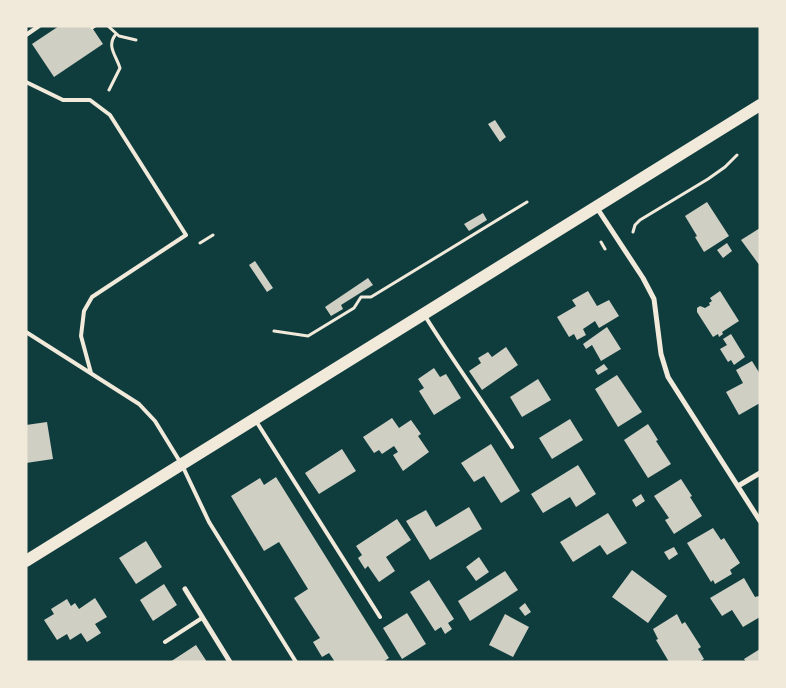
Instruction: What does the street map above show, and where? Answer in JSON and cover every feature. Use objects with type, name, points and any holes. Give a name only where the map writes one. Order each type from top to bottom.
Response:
[{"type":"main road","points":[[26,562],[760,105]]},
{"type":"street","points":[[26,35],[39,26]]},
{"type":"street","points":[[597,208],[643,278],[654,299],[661,354],[668,377],[760,522]]},
{"type":"street","points":[[738,486],[760,473]]},
{"type":"street","points":[[185,589],[230,662]]},
{"type":"lane","points":[[26,82],[63,100],[90,100],[110,115],[186,236],[92,297],[84,311],[81,336],[91,373]]},
{"type":"lane","points":[[424,314],[460,372],[512,447]]},
{"type":"lane","points":[[26,332],[139,404],[148,412],[182,465],[209,522],[296,662]]},
{"type":"lane","points":[[255,419],[380,617]]},
{"type":"lane","points":[[165,642],[202,618]]},
{"type":"path","points":[[108,26],[116,34],[136,40]]},
{"type":"path","points":[[109,90],[120,68],[111,46],[112,39],[116,34]]},
{"type":"path","points":[[629,227],[708,179],[737,155]]},
{"type":"path","points":[[274,331],[308,336],[354,308],[361,297],[371,297],[527,202]]},
{"type":"path","points":[[633,232],[635,225]]},
{"type":"path","points":[[200,243],[212,235]]},
{"type":"path","points":[[601,242],[605,249]]},
{"type":"building","points":[[59,26],[91,26],[103,44],[54,77],[32,44]]},
{"type":"building","points":[[495,120],[506,137],[500,142],[488,124]]},
{"type":"building","points":[[707,202],[729,236],[704,252],[685,216]]},
{"type":"building","points":[[483,213],[487,220],[469,231],[464,224]]},
{"type":"building","points":[[760,228],[760,266],[741,240]]},
{"type":"building","points":[[727,243],[732,251],[723,258],[717,250]]},
{"type":"building","points":[[255,261],[273,288],[267,292],[249,265]]},
{"type":"building","points":[[368,278],[373,285],[341,305],[343,309],[331,316],[325,307]]},
{"type":"building","points":[[588,291],[597,306],[609,300],[619,316],[599,328],[595,321],[583,329],[586,335],[577,340],[574,334],[569,337],[557,317],[576,306],[572,300]]},
{"type":"building","points":[[720,291],[739,321],[722,332],[723,334],[719,337],[718,334],[713,337],[697,312],[697,308],[700,306],[705,308],[710,305],[709,303],[712,301],[710,298]]},
{"type":"building","points":[[607,327],[621,349],[601,361],[592,345],[586,349],[583,344]]},
{"type":"building","points":[[731,334],[745,357],[734,365],[731,360],[728,362],[720,349],[727,345],[723,339]]},
{"type":"building","points":[[506,347],[518,365],[482,390],[469,371],[481,363],[478,358],[488,352],[492,357]]},
{"type":"building","points":[[752,361],[760,374],[760,403],[739,415],[726,392],[743,383],[736,370]]},
{"type":"building","points":[[604,364],[608,369],[598,375],[595,370]]},
{"type":"building","points":[[434,368],[440,377],[446,374],[461,398],[434,415],[419,391],[424,388],[418,379]]},
{"type":"building","points":[[617,375],[642,412],[618,427],[595,389]]},
{"type":"building","points":[[538,379],[551,400],[522,417],[510,397]]},
{"type":"building","points":[[392,418],[399,428],[411,420],[421,434],[418,436],[429,452],[403,471],[393,455],[398,452],[394,446],[382,454],[379,450],[374,453],[363,437]]},
{"type":"building","points":[[570,419],[583,440],[552,459],[539,438]]},
{"type":"building","points":[[47,422],[53,459],[26,463],[26,425]]},
{"type":"building","points":[[648,424],[658,440],[656,441],[671,464],[648,478],[624,440]]},
{"type":"building","points":[[491,444],[520,491],[501,503],[484,476],[474,482],[461,463]]},
{"type":"building","points":[[342,449],[356,471],[319,494],[305,473]]},
{"type":"building","points":[[578,465],[596,494],[576,507],[570,497],[543,513],[531,494]]},
{"type":"building","points":[[276,477],[389,658],[383,662],[335,662],[329,653],[322,657],[313,642],[320,638],[294,598],[308,589],[279,542],[264,551],[231,496],[260,478],[264,485]]},
{"type":"building","points":[[681,479],[702,516],[674,534],[665,520],[669,518],[654,496]]},
{"type":"building","points":[[641,494],[645,501],[636,507],[632,500]]},
{"type":"building","points":[[469,507],[482,529],[430,560],[406,521],[426,510],[436,527]]},
{"type":"building","points":[[608,513],[627,543],[607,555],[600,545],[573,562],[560,542]]},
{"type":"building","points":[[397,519],[411,540],[386,557],[395,571],[379,582],[368,566],[365,569],[358,558],[362,555],[356,546]]},
{"type":"building","points":[[713,528],[721,540],[724,538],[740,563],[730,570],[732,574],[715,584],[713,580],[711,582],[687,543]]},
{"type":"building","points":[[146,541],[162,567],[136,584],[119,558]]},
{"type":"building","points":[[674,547],[678,554],[669,560],[664,552]]},
{"type":"building","points":[[479,557],[489,572],[476,581],[466,567]]},
{"type":"building","points":[[632,570],[667,596],[648,623],[612,597]]},
{"type":"building","points":[[505,571],[518,590],[470,621],[458,601]]},
{"type":"building","points":[[744,578],[755,597],[760,597],[760,617],[743,627],[732,610],[722,616],[710,598]]},
{"type":"building","points":[[429,580],[454,619],[448,623],[452,629],[445,634],[441,627],[435,631],[410,592]]},
{"type":"building","points":[[164,584],[177,605],[153,621],[140,600]]},
{"type":"building","points":[[95,598],[107,617],[95,624],[101,633],[87,642],[81,633],[70,640],[67,634],[57,640],[44,620],[54,614],[51,609],[67,599],[71,606],[75,603],[79,609]]},
{"type":"building","points":[[525,603],[531,612],[525,616],[519,608]]},
{"type":"building","points":[[407,613],[426,644],[402,659],[383,628]]},
{"type":"building","points":[[505,614],[529,627],[513,657],[489,645]]},
{"type":"building","points":[[677,614],[682,624],[685,622],[701,647],[698,649],[704,659],[699,662],[669,662],[656,640],[658,639],[653,629]]},
{"type":"building","points":[[196,645],[207,662],[170,662]]},
{"type":"building","points":[[760,649],[760,662],[746,662],[744,659]]}]
